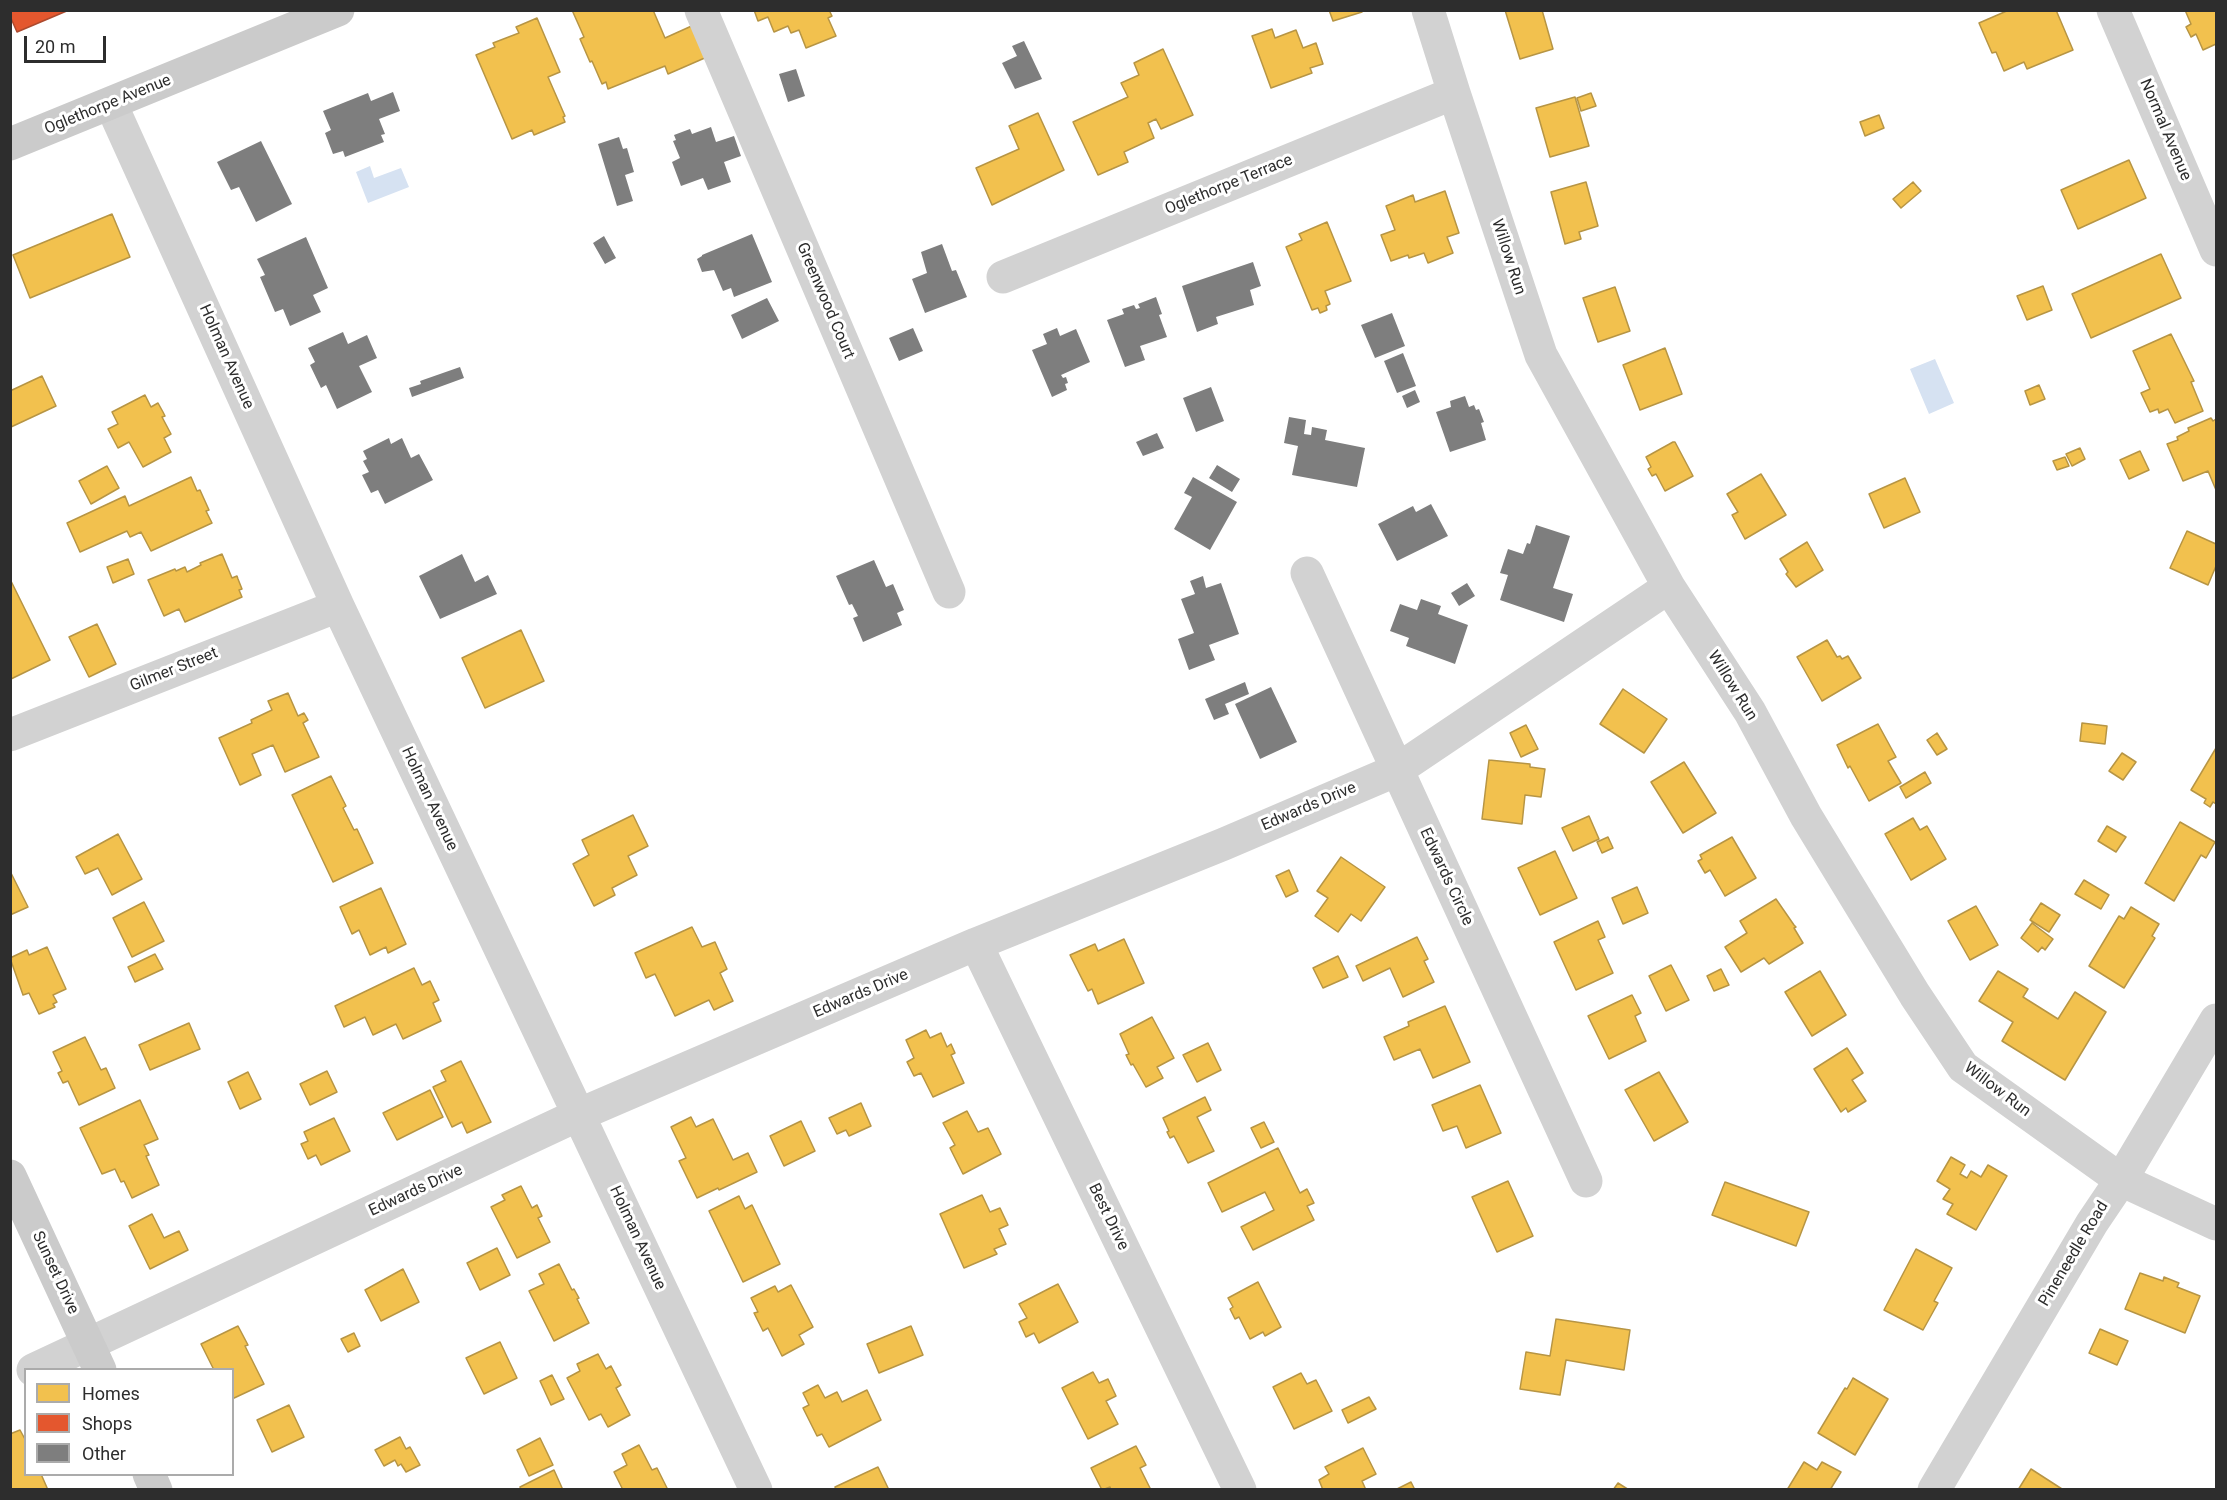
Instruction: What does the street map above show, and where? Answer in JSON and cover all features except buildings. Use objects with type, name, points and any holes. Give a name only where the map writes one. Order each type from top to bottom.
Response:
[{"type":"main road","name":"Oglethorpe Avenue","points":[[10,144],[338,10]]},
{"type":"main road","name":"Sunset Drive","points":[[10,1176],[94,1356]]},
{"type":"main road","points":[[150,1476],[156,1490]]},
{"type":"street","name":"Greenwood Court","points":[[701,10],[949,592]]},
{"type":"street","name":"Willow Run","points":[[1428,10],[1541,355],[1669,587],[1750,712],[1823,845],[1915,995],[1963,1067],[2121,1180],[2217,1224]]},
{"type":"street","name":"Normal Avenue","points":[[2113,10],[2217,250]]},
{"type":"street","name":"Oglethorpe Terrace","points":[[1004,277],[1454,93]]},
{"type":"street","name":"Holman Avenue","points":[[111,104],[338,606],[756,1490]]},
{"type":"street","name":"Edwards Circle","points":[[1307,573],[1586,1180]]},
{"type":"street","name":"Edwards Drive","points":[[42,1368],[94,1356],[578,1115],[976,944],[1224,844],[1397,770],[1669,587]]},
{"type":"street","name":"Gilmer Street","points":[[10,735],[338,606]]},
{"type":"street","name":"Best Drive","points":[[976,944],[1240,1490]]},
{"type":"street","name":"Pineneedle Road","points":[[1934,1490],[2092,1223],[2121,1180],[2217,1020]]},
{"type":"street","points":[[10,1380],[24,1374]]},
{"type":"water","points":[[370,166],[374,178],[401,168],[409,187],[368,203],[356,172]]},
{"type":"water","points":[[1935,359],[1954,403],[1929,414],[1910,369]]}]
